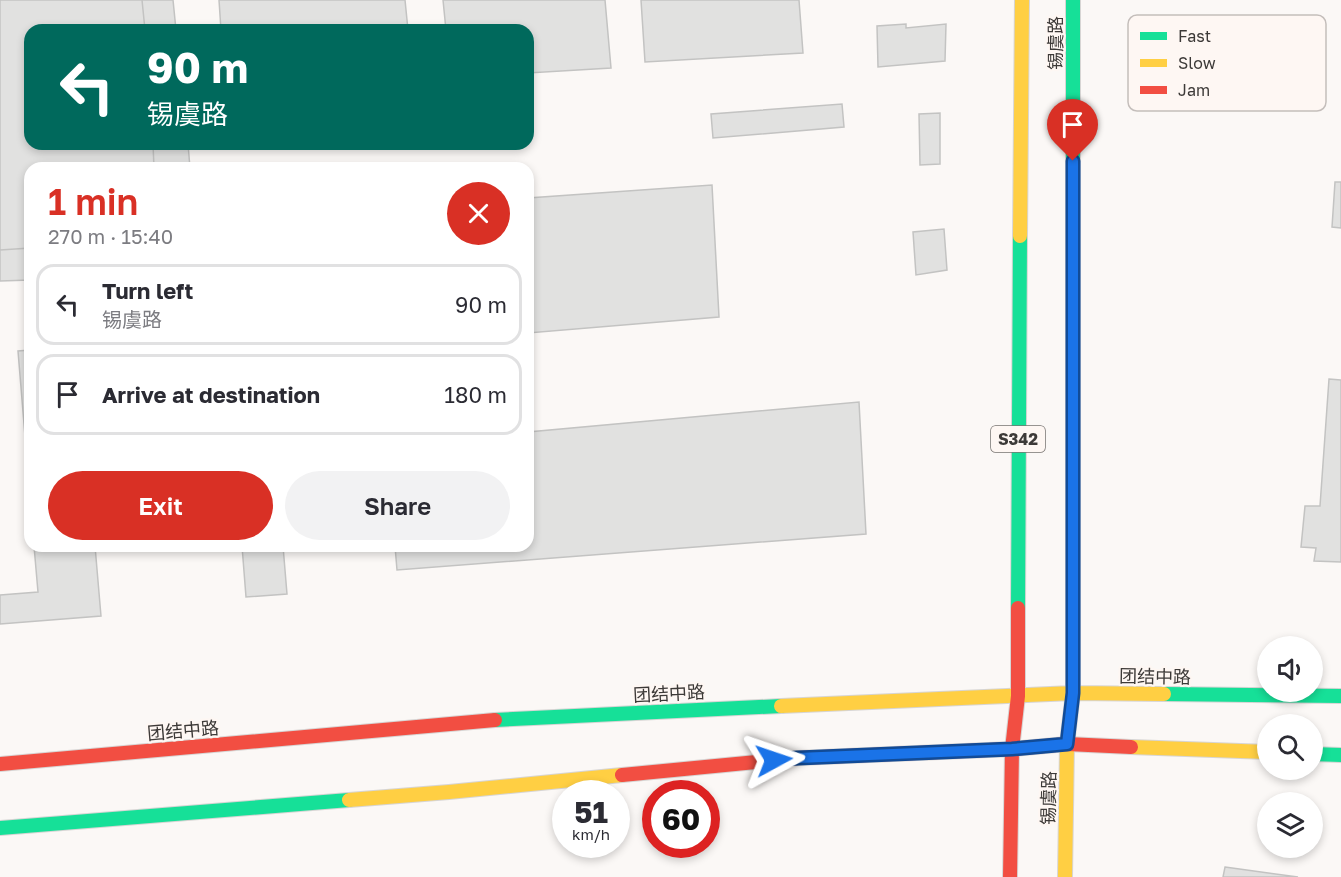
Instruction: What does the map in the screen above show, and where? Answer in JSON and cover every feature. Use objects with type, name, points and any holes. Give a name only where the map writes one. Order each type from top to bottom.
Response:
[{"type":"main road","name":"锡虞路","points":[[1010,877],[1012,749],[1018,696],[1022,0]]},
{"type":"main road","name":"锡虞路","points":[[1065,877],[1067,744],[1073,693],[1073,0]]},
{"type":"main road","name":"团结中路","points":[[0,764],[515,718],[1073,693],[1341,696]]},
{"type":"main road","points":[[0,828],[449,792],[798,758],[1012,749],[1067,744],[1257,752]]},
{"type":"main road","points":[[1323,754],[1341,754]]},
{"type":"building","points":[[0,0],[142,0],[144,24],[24,24],[24,150],[153,150],[154,162],[24,162],[24,248],[0,250]]},
{"type":"building","points":[[0,0],[173,0],[175,24],[24,24],[24,150],[188,150],[190,162],[24,162],[24,280],[0,281]]},
{"type":"building","points":[[219,0],[405,0],[407,24],[221,24]]},
{"type":"building","points":[[443,0],[605,0],[611,68],[534,73],[534,24],[445,24]]},
{"type":"building","points":[[641,0],[799,0],[803,53],[645,62]]},
{"type":"building","points":[[906,24],[906,28],[946,24],[945,61],[878,67],[877,26]]},
{"type":"building","points":[[842,104],[844,127],[713,138],[711,114]]},
{"type":"building","points":[[940,113],[940,164],[920,165],[919,114]]},
{"type":"building","points":[[1335,182],[1341,182],[1341,228],[1332,227]]},
{"type":"building","points":[[712,185],[719,317],[534,332],[534,198]]},
{"type":"building","points":[[944,229],[947,270],[916,275],[913,232]]},
{"type":"building","points":[[24,350],[24,424],[18,351]]},
{"type":"building","points":[[1329,379],[1341,380],[1341,562],[1314,561],[1316,548],[1301,547],[1305,506],[1320,506]]},
{"type":"building","points":[[859,402],[866,534],[397,570],[396,552],[534,552],[534,431]]},
{"type":"building","points":[[35,552],[96,552],[101,616],[0,624],[0,595],[38,592]]},
{"type":"building","points":[[242,552],[284,552],[287,594],[246,597]]},
{"type":"building","points":[[1225,867],[1298,877],[1223,877]]},
{"type":"traffic: fast","points":[[1073,0],[1073,483]]},
{"type":"traffic: fast","points":[[1018,608],[1020,236]]},
{"type":"traffic: fast","points":[[1164,694],[1341,696]]},
{"type":"traffic: fast","points":[[495,720],[781,706]]},
{"type":"traffic: fast","points":[[1323,754],[1341,755]]},
{"type":"traffic: fast","points":[[0,828],[349,800]]},
{"type":"traffic: slow","points":[[1020,236],[1022,0]]},
{"type":"traffic: slow","points":[[1065,877],[1067,744],[1073,693],[1073,483]]},
{"type":"traffic: slow","points":[[781,706],[1073,693],[1164,694]]},
{"type":"traffic: slow","points":[[1131,747],[1257,752]]},
{"type":"traffic: slow","points":[[349,800],[622,775]]},
{"type":"traffic: jam","points":[[1010,877],[1012,749],[1018,696],[1018,608]]},
{"type":"traffic: jam","points":[[0,764],[495,720]]},
{"type":"traffic: jam","points":[[622,775],[798,758],[1012,749],[1067,744],[1131,747]]},
{"type":"route","points":[[774,760],[1012,749],[1067,744],[1073,693],[1073,161]]}]
